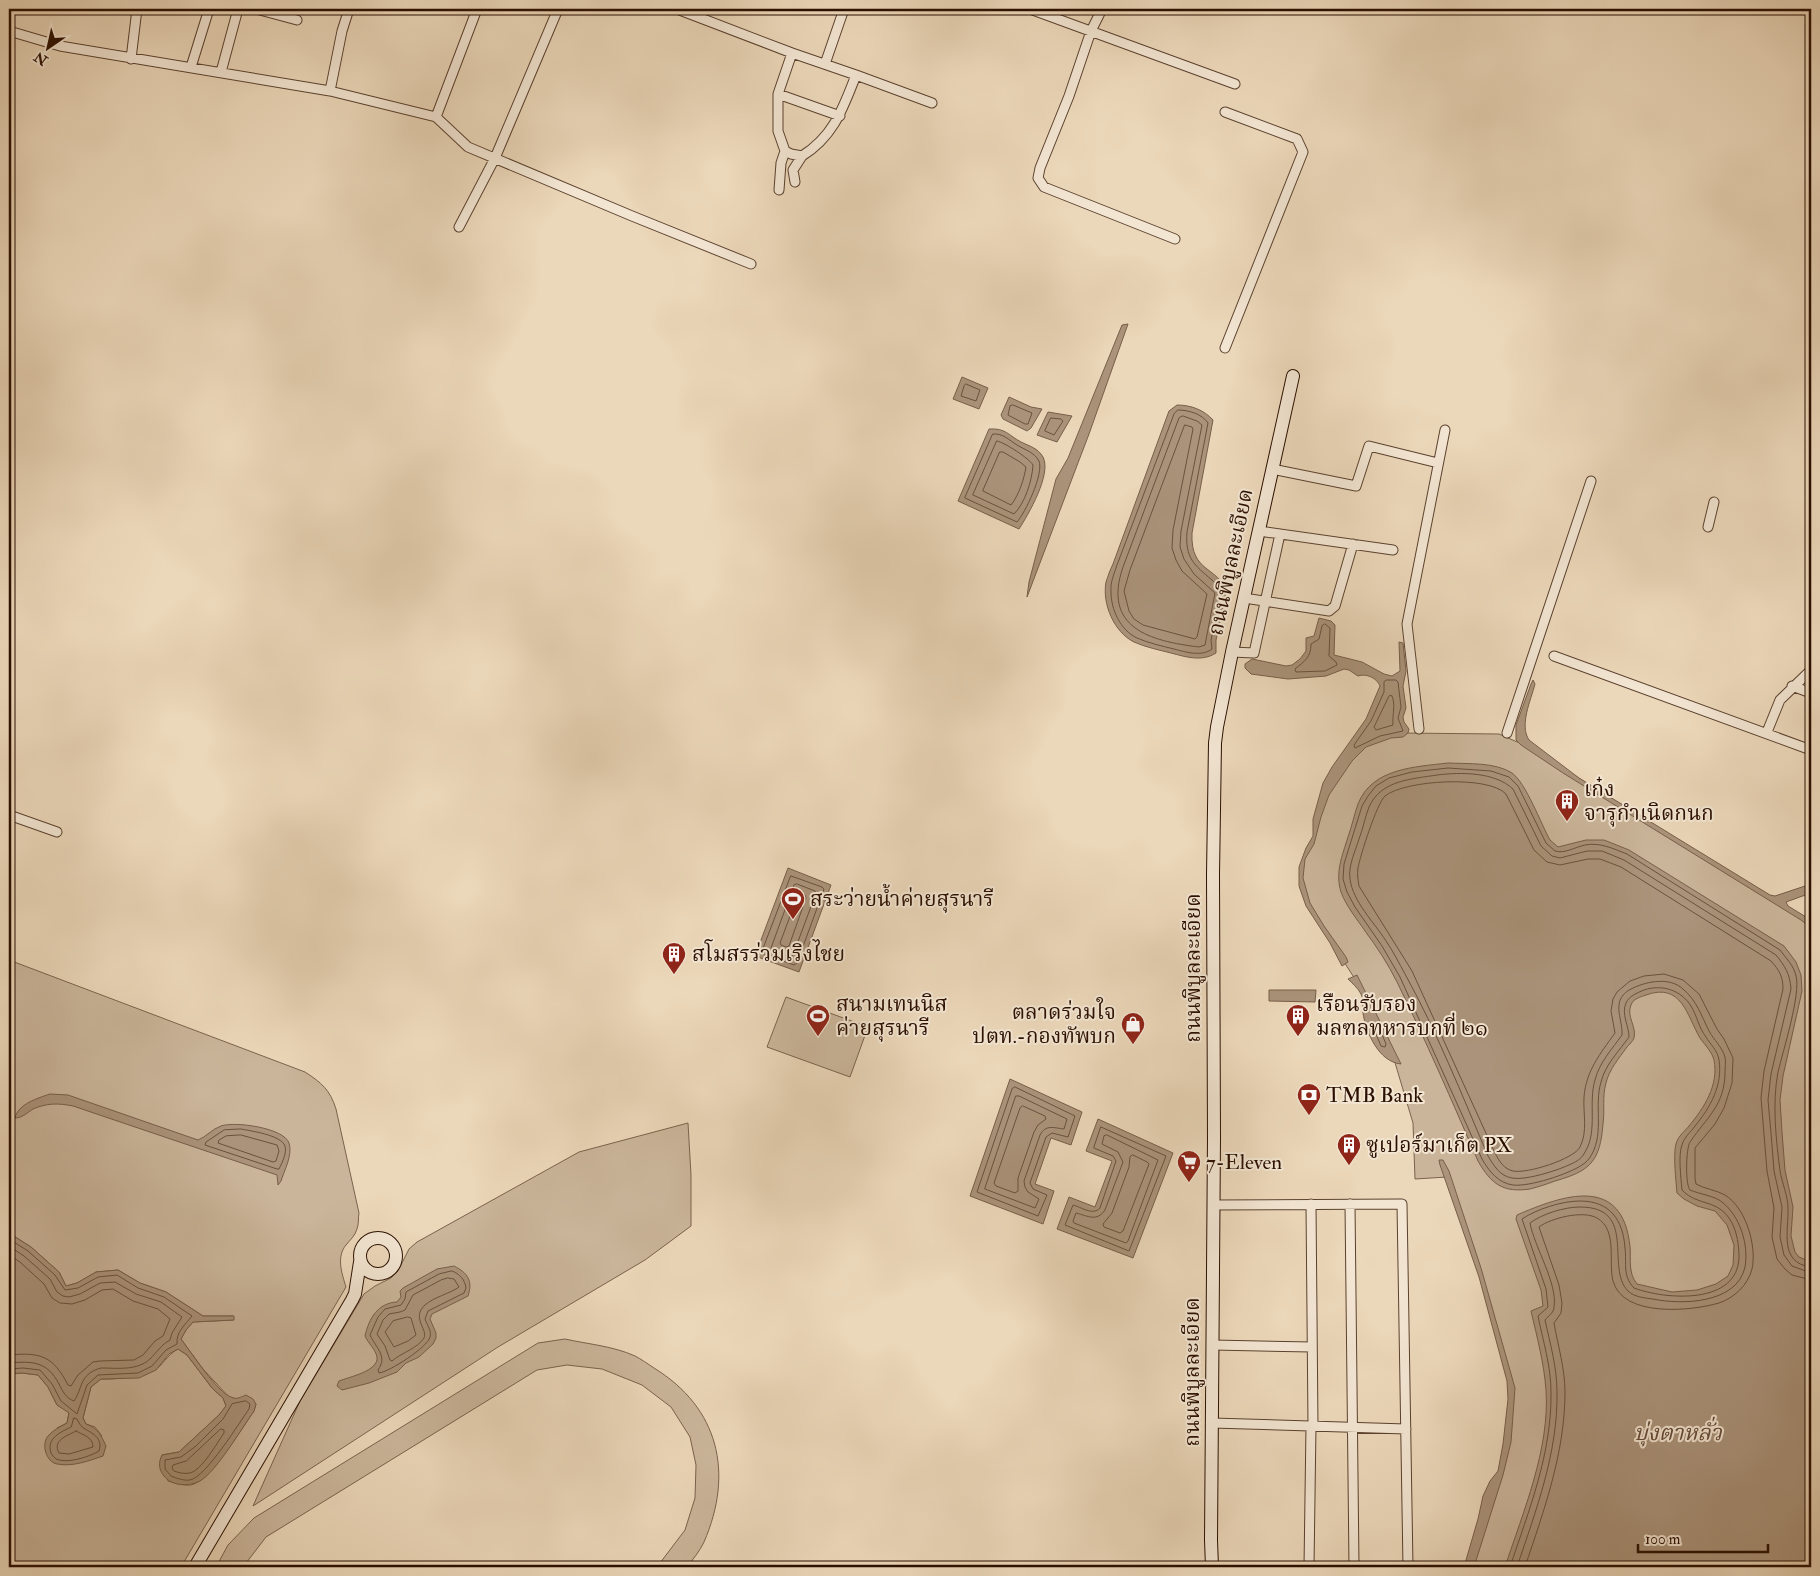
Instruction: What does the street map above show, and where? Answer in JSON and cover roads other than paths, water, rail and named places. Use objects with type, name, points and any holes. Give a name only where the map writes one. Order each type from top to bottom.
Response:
[{"type":"street","points":[[9,14],[10,9]]},
{"type":"street","points":[[131,58],[137,9]]},
{"type":"street","points":[[191,67],[209,9]]},
{"type":"street","points":[[221,72],[238,9]]},
{"type":"street","points":[[256,9],[297,20]]},
{"type":"street","points":[[330,90],[342,31],[349,9]]},
{"type":"street","points":[[436,117],[476,9]]},
{"type":"street","points":[[459,227],[495,158],[558,9]]},
{"type":"street","points":[[677,9],[792,53],[932,103]]},
{"type":"street","points":[[824,64],[844,9]]},
{"type":"street","points":[[1030,9],[1235,84]]},
{"type":"street","points":[[1102,9],[1091,31],[1069,96],[1040,168],[1038,178],[1044,187],[1175,239]]},
{"type":"street","points":[[9,31],[60,46],[330,90],[436,117],[468,146],[751,264]]},
{"type":"street","points":[[779,190],[781,163],[785,151],[778,131],[778,94],[792,53]]},
{"type":"street","points":[[795,182],[793,170],[802,156],[824,139],[840,116],[856,75]]},
{"type":"street","points":[[778,94],[840,116]]},
{"type":"street","points":[[1225,112],[1297,139],[1303,152],[1225,348]]},
{"type":"street","points":[[785,151],[802,156]]},
{"type":"street","name":"ถนนพิบูลละเอียด","points":[[1212,1567],[1213,875],[1215,742],[1232,652],[1293,376]]},
{"type":"street","points":[[1418,729],[1407,624],[1445,430]]},
{"type":"street","points":[[1272,469],[1356,486],[1369,446],[1438,463]]},
{"type":"street","points":[[1507,733],[1591,481]]},
{"type":"street","points":[[1708,527],[1714,502]]},
{"type":"street","points":[[1259,531],[1393,550]]},
{"type":"street","points":[[1232,652],[1254,653],[1280,534]]},
{"type":"street","points":[[1244,598],[1329,611],[1335,606],[1353,544]]},
{"type":"street","points":[[1554,656],[1767,732],[1811,750]]},
{"type":"street","points":[[1767,732],[1780,700],[1792,686],[1811,670]]},
{"type":"street","points":[[1792,686],[1811,693]]},
{"type":"street","points":[[9,815],[57,832]]},
{"type":"street","points":[[1309,1567],[1312,1426],[1311,1204]]},
{"type":"street","points":[[1350,1204],[1354,1567]]},
{"type":"street","points":[[1214,1205],[1402,1204],[1408,1567]]},
{"type":"street","points":[[195,1567],[355,1294],[378,1274],[389,1270],[395,1260],[394,1248],[390,1243],[378,1238],[366,1242],[360,1251],[355,1294]]},
{"type":"street","points":[[360,1262],[367,1271],[378,1274]]},
{"type":"street","points":[[1212,1345],[1312,1347]]},
{"type":"street","points":[[1212,1423],[1406,1429]]},
{"type":"water","points":[[1128,324],[1089,434],[1027,597],[1029,582],[1056,479],[1068,458],[1122,325]]},
{"type":"water","points":[[962,377],[988,388],[979,409],[953,399]]},
{"type":"water","points":[[1009,397],[1031,407],[1042,409],[1031,428],[1027,431],[1003,419],[1001,415]]},
{"type":"water","points":[[1177,405],[1197,409],[1206,413],[1213,420],[1192,533],[1196,556],[1200,563],[1223,584],[1226,593],[1216,640],[1216,653],[1200,658],[1182,656],[1147,647],[1127,637],[1121,632],[1111,616],[1105,590],[1109,573],[1169,411]]},
{"type":"water","points":[[1048,412],[1072,416],[1057,442],[1037,435]]},
{"type":"water","points":[[989,429],[1006,432],[1036,449],[1043,457],[1045,464],[1042,484],[1033,505],[1019,529],[958,501]]},
{"type":"water","points":[[1319,618],[1331,621],[1335,625],[1334,655],[1362,662],[1384,674],[1392,676],[1400,671],[1399,642],[1403,643],[1406,671],[1403,686],[1406,708],[1403,717],[1409,729],[1408,733],[1403,737],[1391,738],[1366,747],[1352,761],[1329,795],[1314,844],[1305,859],[1303,878],[1310,903],[1346,957],[1348,962],[1342,966],[1330,943],[1306,906],[1299,886],[1299,867],[1313,836],[1313,819],[1323,783],[1366,719],[1380,686],[1371,677],[1358,676],[1344,669],[1326,676],[1288,679],[1251,674],[1245,668],[1245,664],[1252,659],[1286,666],[1292,665],[1306,651],[1306,638],[1314,636]]},
{"type":"water","points":[[1533,680],[1535,684],[1525,720],[1526,734],[1529,740],[1579,778],[1770,895],[1775,896],[1811,884],[1811,893],[1786,902],[1788,906],[1811,920],[1811,928],[1521,745],[1516,740],[1516,725]]},
{"type":"water","name":"บุ่งตาหลั่ว","points":[[1448,763],[1490,765],[1512,773],[1523,785],[1550,840],[1558,847],[1586,840],[1604,840],[1629,850],[1784,946],[1796,962],[1801,975],[1802,991],[1783,1076],[1780,1100],[1785,1170],[1793,1207],[1791,1236],[1795,1252],[1799,1257],[1811,1262],[1811,1567],[1505,1567],[1534,1480],[1544,1435],[1546,1412],[1544,1370],[1531,1311],[1543,1306],[1541,1290],[1516,1219],[1517,1215],[1553,1201],[1571,1197],[1588,1196],[1603,1200],[1616,1208],[1625,1224],[1630,1247],[1631,1271],[1637,1284],[1672,1292],[1697,1290],[1716,1284],[1728,1276],[1733,1265],[1734,1245],[1727,1225],[1715,1211],[1697,1206],[1677,1193],[1676,1144],[1705,1104],[1712,1087],[1715,1069],[1712,1054],[1700,1038],[1687,1011],[1682,1003],[1668,993],[1658,992],[1646,995],[1632,1003],[1630,1013],[1635,1034],[1634,1038],[1607,1078],[1604,1093],[1602,1137],[1596,1156],[1585,1169],[1530,1189],[1512,1190],[1493,1181],[1478,1161],[1429,1049],[1397,982],[1346,902],[1339,885],[1340,864],[1358,804],[1373,783],[1396,771]]},
{"type":"water","name":"สระว่ายนํ้าค่ายสุรนารี","points":[[788,868],[831,885],[799,972],[755,956]]},
{"type":"water","points":[[1357,975],[1401,1064],[1386,1058],[1380,1052],[1367,1029],[1363,1013],[1362,996],[1348,979]]},
{"type":"water","points":[[1269,990],[1316,990],[1315,1002],[1269,1001]]},
{"type":"water","points":[[1010,1079],[1082,1112],[1071,1145],[1051,1138],[1035,1184],[1054,1191],[1043,1224],[970,1196]]},
{"type":"water","points":[[50,1094],[68,1095],[198,1140],[218,1127],[228,1125],[247,1125],[269,1130],[278,1133],[289,1143],[288,1163],[278,1185],[277,1175],[73,1106],[57,1104],[43,1106],[15,1118],[24,1105]]},
{"type":"water","points":[[1098,1119],[1173,1153],[1133,1258],[1057,1229],[1069,1197],[1095,1207],[1112,1161],[1086,1151]]},
{"type":"water","points":[[1439,1160],[1443,1160],[1449,1171],[1481,1268],[1515,1388],[1511,1442],[1503,1475],[1474,1567],[1464,1567],[1483,1496],[1490,1481],[1498,1471],[1508,1399],[1507,1381],[1479,1277]]},
{"type":"water","points":[[9,1233],[31,1247],[59,1272],[66,1286],[77,1283],[96,1272],[118,1270],[140,1283],[166,1292],[203,1316],[234,1316],[234,1320],[193,1322],[181,1339],[197,1362],[225,1394],[235,1398],[246,1395],[253,1399],[256,1404],[254,1411],[214,1469],[200,1481],[186,1485],[171,1482],[162,1474],[160,1469],[162,1455],[179,1452],[219,1415],[226,1406],[223,1398],[212,1388],[187,1355],[178,1349],[169,1354],[156,1370],[139,1378],[101,1379],[91,1387],[83,1418],[86,1424],[99,1432],[106,1446],[103,1456],[69,1465],[53,1463],[50,1460],[45,1448],[46,1439],[52,1432],[67,1423],[69,1413],[57,1405],[48,1387],[38,1375],[9,1374]]},
{"type":"water","points":[[454,1266],[468,1278],[470,1286],[468,1296],[432,1314],[430,1319],[436,1333],[433,1344],[419,1357],[406,1363],[397,1372],[369,1383],[342,1390],[337,1386],[339,1381],[368,1370],[376,1362],[377,1357],[374,1349],[365,1336],[369,1323],[375,1313],[385,1305],[397,1302],[401,1297],[400,1291],[403,1288],[437,1269]]},
{"type":"place","name":"เก๋ง จารุกำเนิดกนก","points":[[1567,822]]},
{"type":"place","name":"สระว่ายนํ้าค่ายสุรนารี","points":[[793,920]]},
{"type":"place","name":"สโมสรร่วมเริงไชย","points":[[674,975]]},
{"type":"place","name":"สนามเทนนิส ค่ายสุรนารี","points":[[818,1037]]},
{"type":"place","name":"เรือนรับรอง มลฑลทหารบกที่ ๒๑","points":[[1298,1037]]},
{"type":"place","name":"ตลาดร่วมใจ ปตท.-กองทัพบก","points":[[1133,1045]]},
{"type":"place","name":"TMB Bank","points":[[1309,1116]]},
{"type":"place","name":"ซูเปอร์มาเก็ต PX","points":[[1349,1166]]},
{"type":"place","name":"7-Eleven","points":[[1189,1183]]}]
